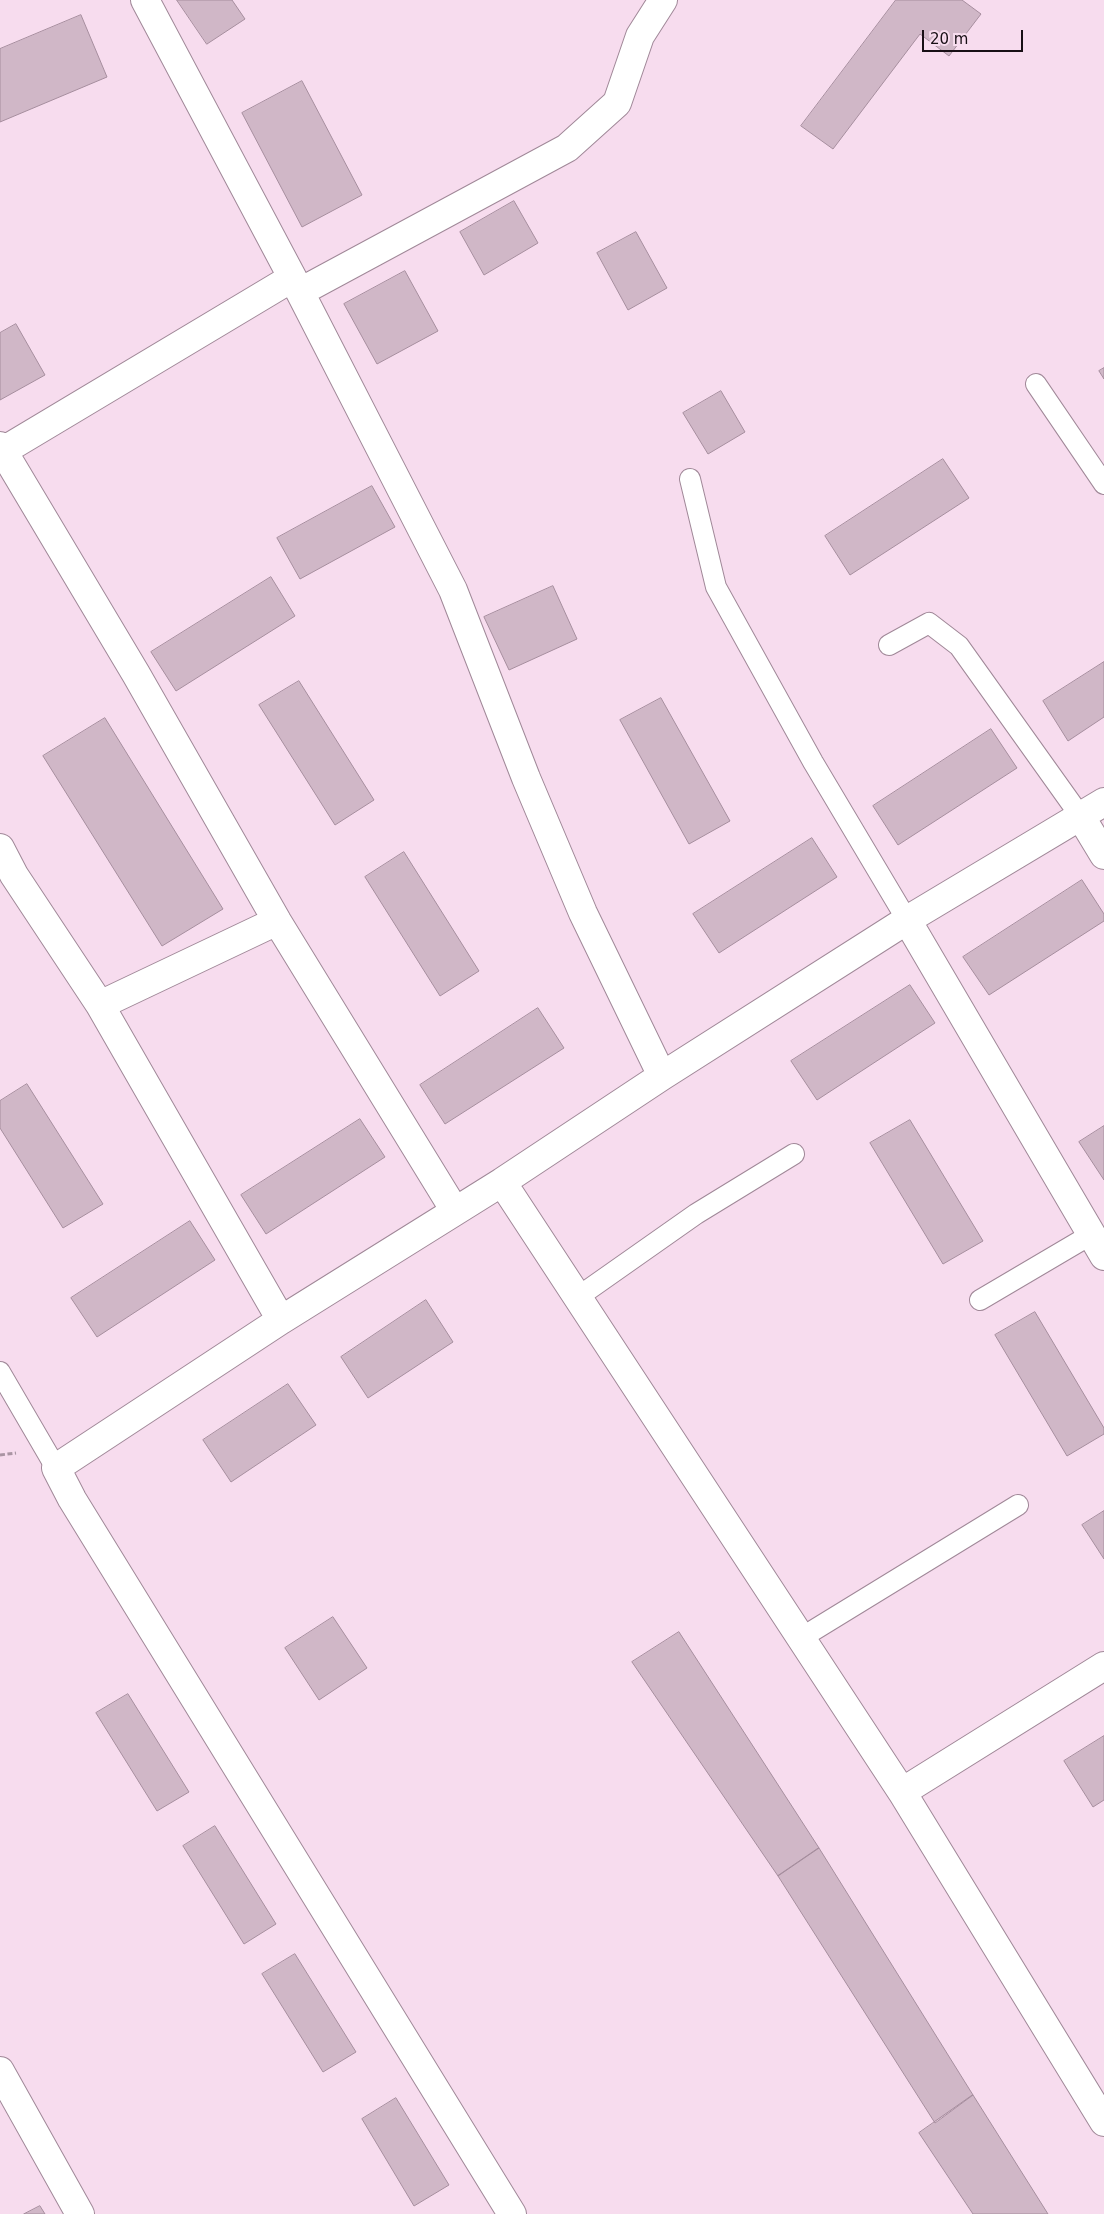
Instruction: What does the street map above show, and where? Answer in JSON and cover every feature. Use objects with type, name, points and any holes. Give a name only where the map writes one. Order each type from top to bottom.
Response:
[{"type":"street","points":[[145,0],[296,285],[453,590],[526,778],[583,913],[662,1076]]},
{"type":"street","points":[[455,1211],[277,921],[136,674],[2,449],[296,285],[567,148],[617,103],[640,36],[663,0]]},
{"type":"street","points":[[512,2214],[87,1525],[56,1468],[281,1320],[502,1182],[662,1076],[907,920],[1104,802]]},
{"type":"street","points":[[1080,817],[1104,855]]},
{"type":"street","points":[[0,848],[14,875],[100,1005],[281,1320]]},
{"type":"street","points":[[907,920],[1098,1245]]},
{"type":"street","points":[[100,1005],[277,921]]},
{"type":"street","points":[[502,1182],[902,1792],[1104,2122]]},
{"type":"street","points":[[902,1792],[1104,1666]]},
{"type":"street","points":[[0,2072],[80,2214]]},
{"type":"lane","points":[[1036,384],[1104,484]]},
{"type":"lane","points":[[690,479],[716,587],[813,762],[907,920]]},
{"type":"lane","points":[[889,645],[929,623],[959,646],[1080,817]]},
{"type":"lane","points":[[578,1298],[696,1214],[794,1154]]},
{"type":"lane","points":[[980,1300],[1098,1245]]},
{"type":"lane","points":[[0,1372],[56,1468]]},
{"type":"lane","points":[[801,1638],[1018,1505]]},
{"type":"building","points":[[177,0],[232,0],[245,19],[207,44]]},
{"type":"building","points":[[896,0],[962,0],[981,14],[949,56],[920,34],[833,149],[801,126]]},
{"type":"building","points":[[81,15],[107,77],[0,122],[0,49]]},
{"type":"building","points":[[302,81],[362,195],[302,227],[242,113]]},
{"type":"building","points":[[514,201],[538,243],[484,275],[460,232]]},
{"type":"building","points":[[636,232],[667,288],[628,310],[597,253]]},
{"type":"building","points":[[405,271],[438,331],[377,364],[344,304]]},
{"type":"building","points":[[16,324],[45,375],[0,400],[0,333]]},
{"type":"building","points":[[1104,368],[1104,379],[1099,371]]},
{"type":"building","points":[[721,391],[745,432],[708,454],[683,413]]},
{"type":"building","points":[[943,459],[969,498],[850,575],[825,536]]},
{"type":"building","points":[[372,486],[395,527],[300,579],[277,538]]},
{"type":"building","points":[[271,577],[295,616],[176,691],[151,652]]},
{"type":"building","points":[[553,586],[577,639],[509,670],[484,617]]},
{"type":"building","points":[[1104,662],[1104,717],[1068,741],[1043,701]]},
{"type":"building","points":[[299,681],[374,800],[335,825],[259,705]]},
{"type":"building","points":[[661,698],[730,821],[689,844],[620,720]]},
{"type":"building","points":[[105,718],[223,909],[162,946],[43,756]]},
{"type":"building","points":[[991,729],[1017,768],[898,845],[873,806]]},
{"type":"building","points":[[812,838],[837,877],[719,953],[693,914]]},
{"type":"building","points":[[404,852],[479,971],[440,996],[365,877]]},
{"type":"building","points":[[1082,880],[1104,914],[1104,921],[989,995],[963,957]]},
{"type":"building","points":[[910,985],[935,1023],[817,1100],[791,1061]]},
{"type":"building","points":[[538,1008],[564,1048],[445,1124],[420,1085]]},
{"type":"building","points":[[27,1084],[103,1204],[63,1228],[0,1128],[0,1101]]},
{"type":"building","points":[[360,1119],[385,1157],[266,1234],[241,1195]]},
{"type":"building","points":[[910,1120],[983,1241],[943,1264],[870,1143]]},
{"type":"building","points":[[1104,1126],[1104,1180],[1079,1142]]},
{"type":"building","points":[[190,1221],[215,1260],[97,1337],[71,1298]]},
{"type":"building","points":[[426,1300],[453,1342],[368,1398],[341,1357]]},
{"type":"building","points":[[1035,1312],[1104,1428],[1104,1434],[1067,1456],[995,1335]]},
{"type":"building","points":[[288,1384],[316,1425],[231,1482],[203,1440]]},
{"type":"building","points":[[1104,1511],[1104,1559],[1082,1525]]},
{"type":"building","points":[[333,1617],[367,1668],[319,1700],[285,1648]]},
{"type":"building","points":[[679,1632],[819,1848],[778,1876],[632,1662]]},
{"type":"building","points":[[128,1694],[189,1792],[157,1811],[96,1713]]},
{"type":"building","points":[[1104,1736],[1104,1800],[1093,1807],[1064,1761]]},
{"type":"building","points":[[215,1826],[276,1924],[244,1944],[183,1846]]},
{"type":"building","points":[[819,1848],[973,2095],[935,2123],[778,1876]]},
{"type":"building","points":[[295,1954],[356,2052],[323,2072],[262,1974]]},
{"type":"building","points":[[973,2095],[1048,2214],[973,2214],[919,2133]]},
{"type":"building","points":[[396,2098],[449,2185],[414,2206],[362,2119]]},
{"type":"building","points":[[40,2206],[45,2214],[24,2214]]}]
